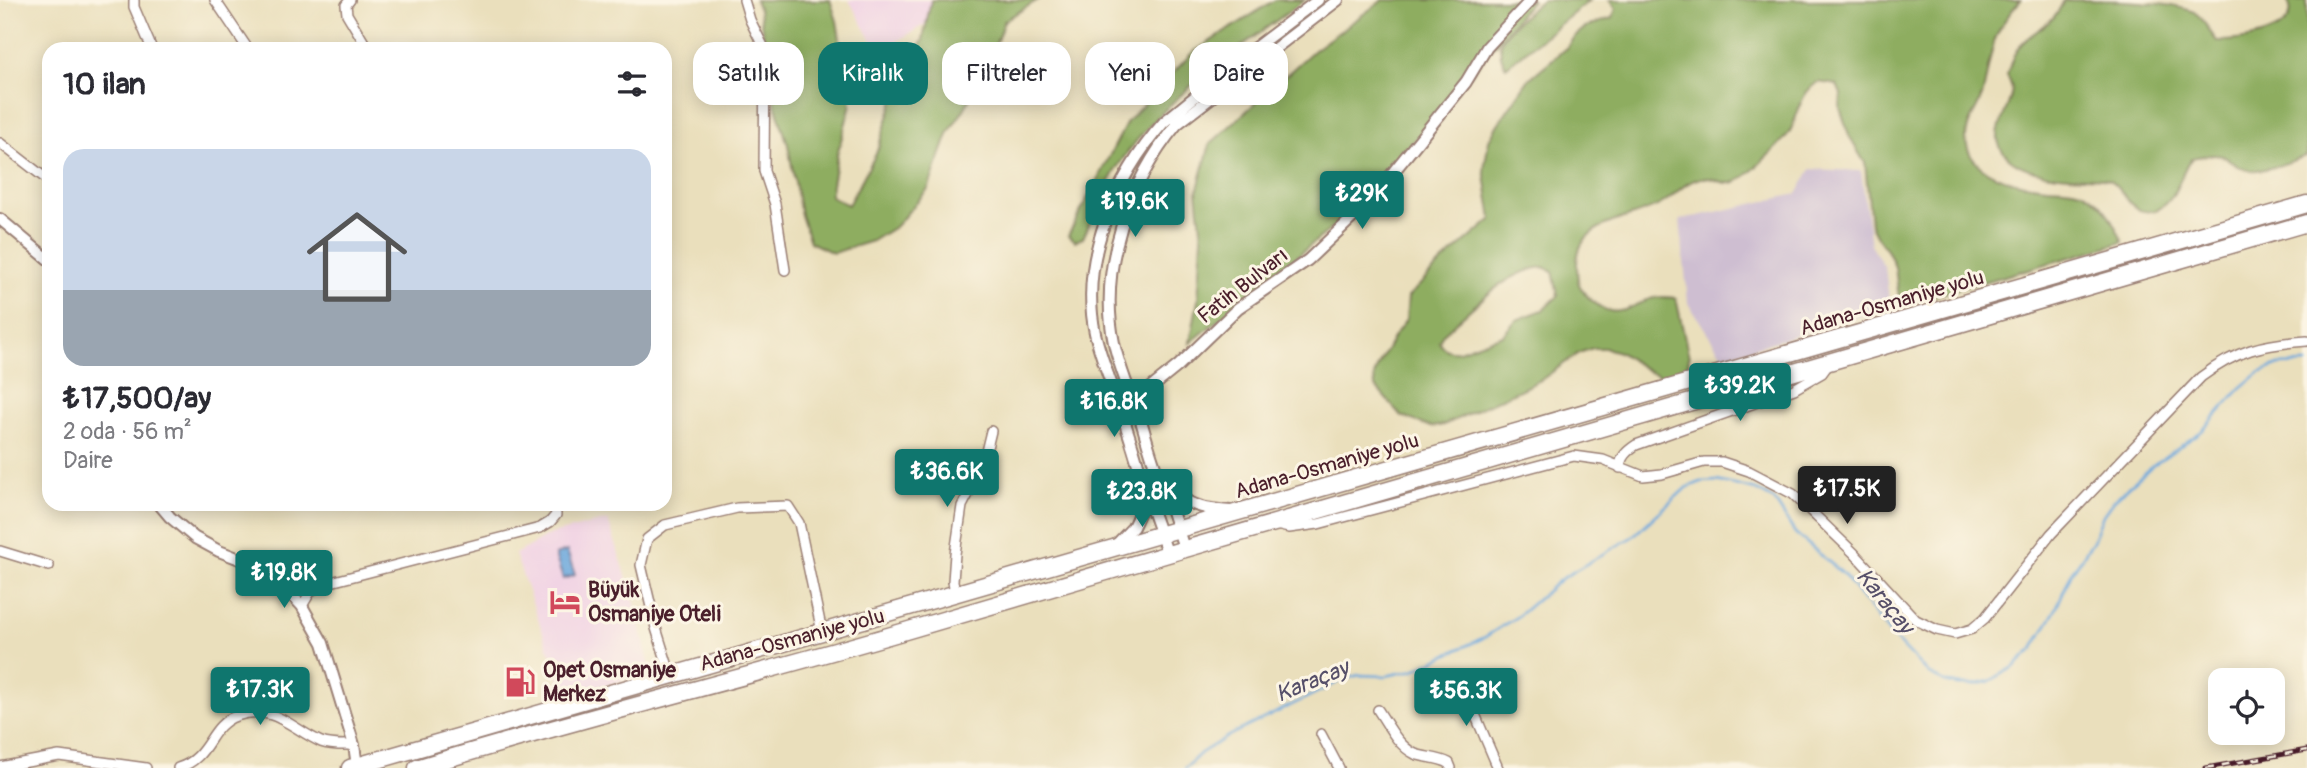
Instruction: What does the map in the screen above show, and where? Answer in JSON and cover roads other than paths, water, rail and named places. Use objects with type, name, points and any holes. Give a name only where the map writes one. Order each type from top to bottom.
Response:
[{"type":"highway","name":"Adana-Osmaniye yolu","points":[[354,767],[2307,204]]},
{"type":"highway","name":"Adana-Osmaniye yolu","points":[[417,768],[636,704],[897,633],[1167,552],[2307,223]]},
{"type":"street","points":[[134,0],[134,7],[149,42]]},
{"type":"street","points":[[215,0],[243,42]]},
{"type":"street","points":[[350,0],[346,5],[347,14],[364,42]]},
{"type":"street","points":[[744,0],[750,20],[765,50],[764,171],[775,204],[785,270]]},
{"type":"street","points":[[1167,552],[1095,332],[1091,301],[1094,270],[1108,208],[1129,171],[1164,122],[1247,53],[1318,0]]},
{"type":"street","points":[[1184,548],[1114,343],[1110,296],[1116,249],[1125,211],[1160,145],[1177,124],[1338,0]]},
{"type":"street","name":"Fatih Bulvarı","points":[[1135,406],[1238,308],[1308,260],[1370,201],[1466,82],[1487,47],[1531,0]]},
{"type":"street","points":[[0,143],[42,176]]},
{"type":"street","points":[[0,219],[42,254]]},
{"type":"street","points":[[1267,524],[1289,528],[1318,524],[1557,459],[1588,457],[1603,460],[1643,477],[1704,462],[1722,462],[1749,471],[1793,494],[1854,553],[1916,620],[1937,630],[1955,634],[1972,629],[1984,618],[2051,534],[2201,377],[2223,360],[2250,349],[2275,343],[2307,341]]},
{"type":"street","points":[[1620,468],[1620,461],[1626,451],[1636,445],[1794,389],[1822,373],[1831,361]]},
{"type":"street","points":[[955,593],[954,567],[962,506],[982,468],[991,431]]},
{"type":"street","points":[[1163,484],[1188,503],[1206,509],[1244,512]]},
{"type":"street","points":[[1115,546],[1133,527],[1147,496]]},
{"type":"street","points":[[671,676],[641,565],[647,539],[665,525],[737,508],[788,506],[799,523],[822,632]]},
{"type":"street","points":[[165,511],[195,538],[219,551],[268,570],[302,606],[323,643],[354,745],[354,767]]},
{"type":"street","points":[[302,606],[311,591],[338,579],[540,527],[550,522],[556,515],[556,511]]},
{"type":"street","points":[[0,551],[49,566]]},
{"type":"street","points":[[1459,677],[1498,768]]},
{"type":"street","points":[[1377,710],[1399,741],[1416,754],[1437,757],[1449,763],[1451,768]]},
{"type":"street","points":[[177,768],[188,765],[204,751],[222,721],[260,712],[280,716],[321,741],[333,745],[354,745]]},
{"type":"street","points":[[1321,734],[1339,768]]},
{"type":"street","points":[[0,767],[59,756],[146,768]]},
{"type":"water","points":[[567,551],[575,575],[563,579],[555,555]]},
{"type":"waterway","name":"Karaçay","points":[[1185,768],[1201,753],[1230,735],[1345,679],[1359,675],[1386,676],[1414,670],[1485,637],[1518,616],[1561,579],[1632,537],[1686,488],[1701,482],[1717,481],[1756,490],[1774,500],[1795,533],[1843,574],[1892,636],[1929,674],[1959,685],[1990,681],[2014,667],[2033,649],[2055,611],[2072,572],[2093,541],[2103,515],[2113,501],[2153,465],[2202,431],[2241,388],[2259,373],[2279,365],[2307,364]]},
{"type":"railway","points":[[2206,768],[2307,750]]},
{"type":"place","name":"Büyük Osmaniye Oteli","points":[[565,602]]},
{"type":"place","name":"Opet Osmaniye Merkez","points":[[520,682]]}]
